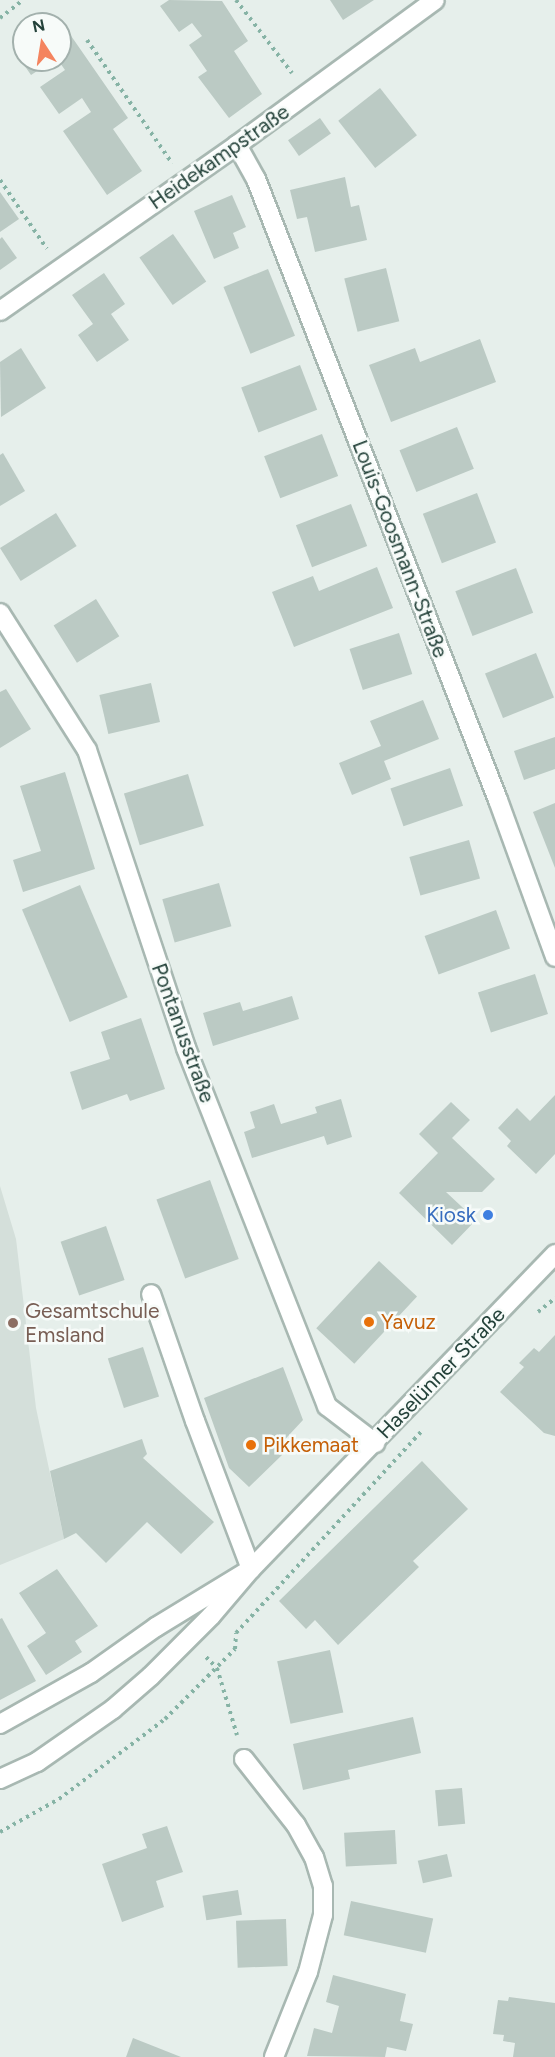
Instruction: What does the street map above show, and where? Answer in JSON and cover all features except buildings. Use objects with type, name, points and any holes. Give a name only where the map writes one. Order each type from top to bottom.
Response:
[{"type":"street","name":"Heidekampstraße","points":[[0,311],[237,145],[435,0]]},
{"type":"street","name":"Louis-Goosmann-Straße","points":[[237,145],[252,170],[269,212],[494,789],[555,957]]},
{"type":"street","name":"Pontanusstraße","points":[[0,613],[87,750],[186,1048],[327,1406],[375,1443]]},
{"type":"street","name":"Haselünner Straße","points":[[0,1779],[37,1762],[112,1709],[188,1639],[251,1569],[555,1254]]},
{"type":"street","points":[[151,1294],[195,1421],[251,1569]]},
{"type":"street","name":"Haselünner Straße","points":[[0,1725],[91,1673],[156,1627],[251,1569]]},
{"type":"street","points":[[244,1759],[296,1825],[314,1857],[323,1886],[323,1916],[309,1972],[274,2057]]},
{"type":"path","points":[[0,18],[23,0]]},
{"type":"path","points":[[236,0],[308,94]]},
{"type":"path","points":[[87,40],[185,182]]},
{"type":"path","points":[[0,180],[61,269]]},
{"type":"path","points":[[536,1313],[554,1298]]},
{"type":"path","points":[[0,1832],[59,1799],[165,1719],[235,1649],[236,1633],[426,1428]]},
{"type":"path","points":[[188,1639],[217,1668],[244,1759]]},
{"type":"shaded area","name":"Gesamtschule Emsland","points":[[0,1186],[16,1239],[36,1408],[64,1539],[0,1565]]},
{"type":"place","name":"Kiosk","points":[[488,1215]]},
{"type":"place","name":"Yavuz","points":[[369,1322]]},
{"type":"place","name":"Gesamtschule Emsland","points":[[13,1323]]},
{"type":"place","name":"Pikkemaat","points":[[251,1445]]}]
